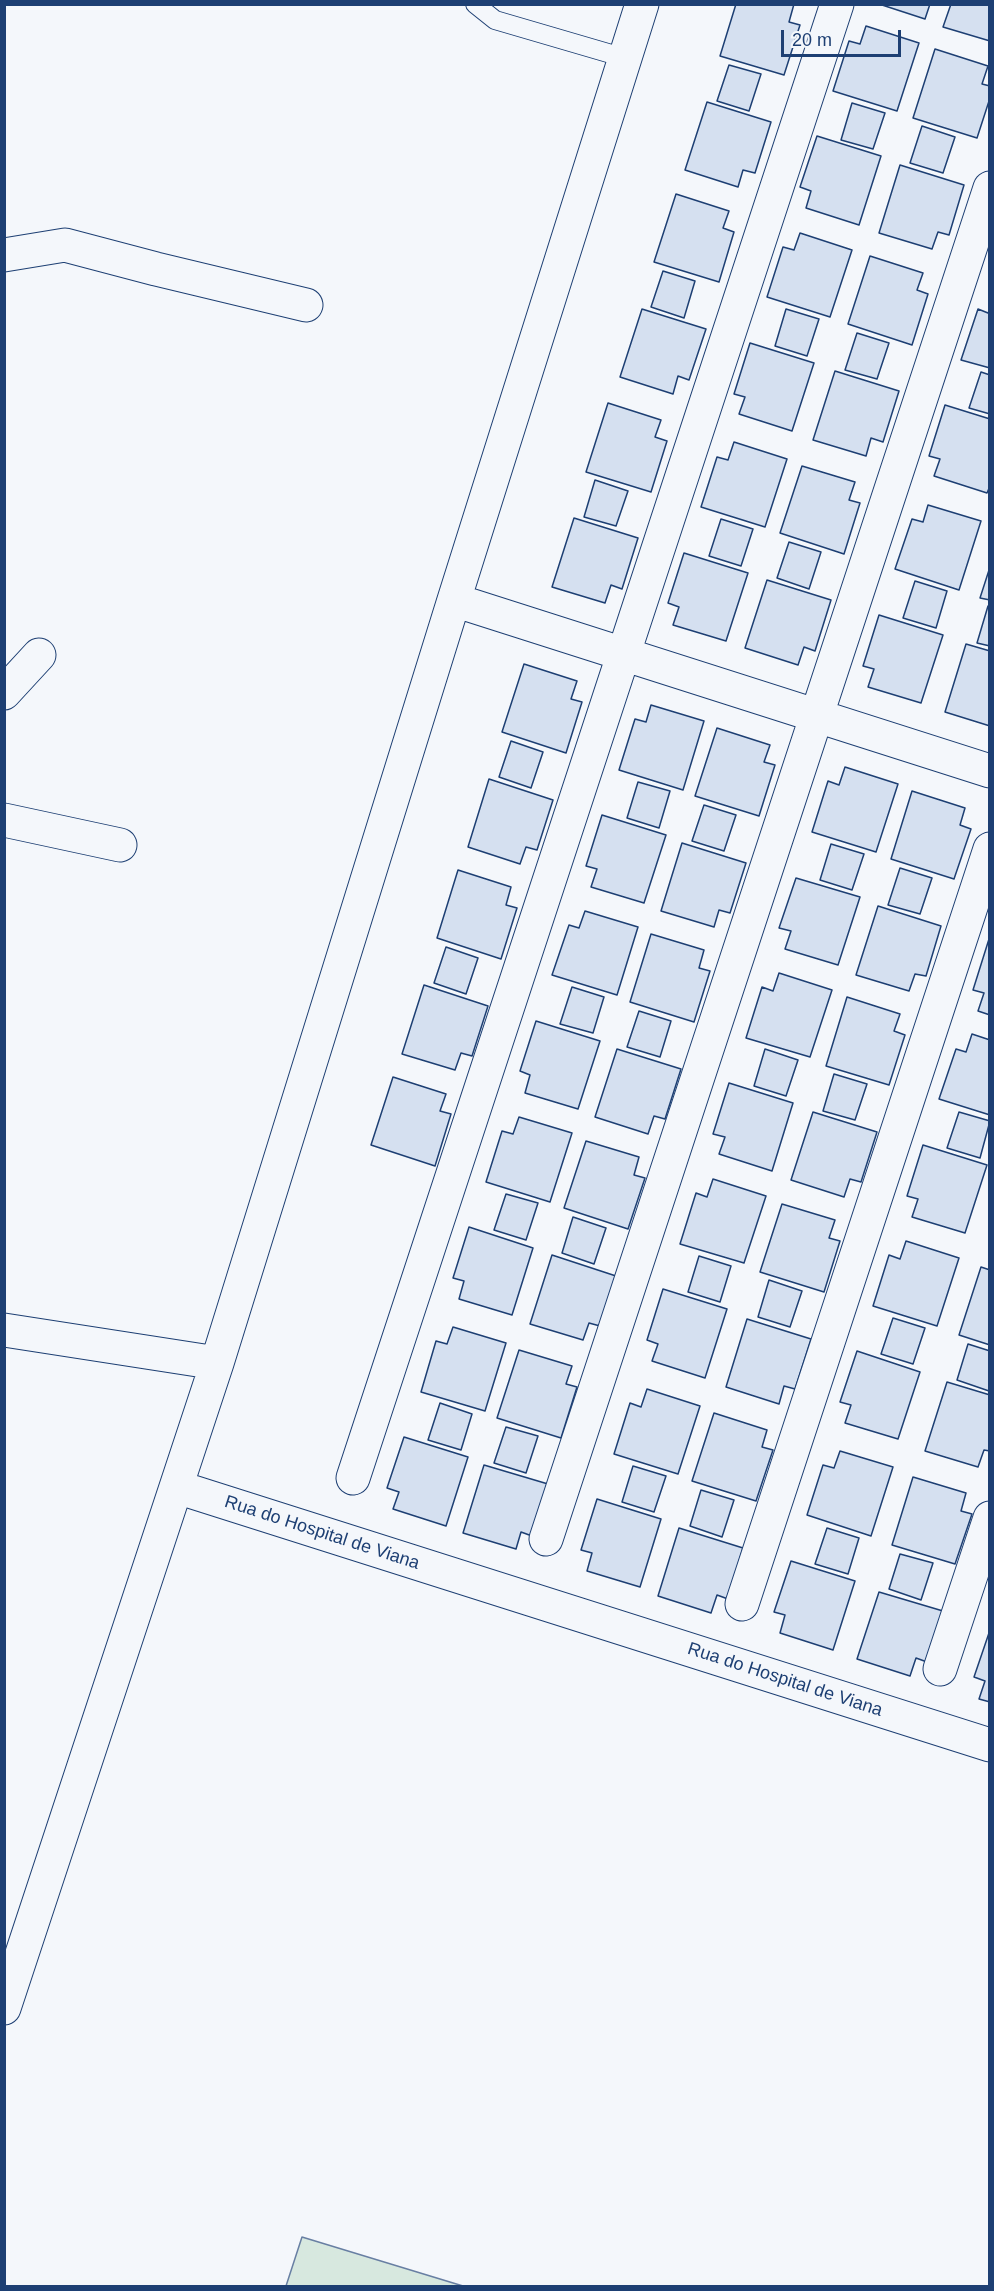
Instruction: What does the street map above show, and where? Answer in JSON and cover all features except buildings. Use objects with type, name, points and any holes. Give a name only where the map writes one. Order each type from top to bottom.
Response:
[{"type":"street","points":[[4,2008],[217,1363],[642,4]]},
{"type":"street","points":[[353,1478],[837,4]]},
{"type":"street","points":[[546,1539],[990,188]]},
{"type":"street","points":[[4,255],[65,245],[306,305]]},
{"type":"street","points":[[454,600],[990,771]]},
{"type":"street","points":[[4,693],[39,655]]},
{"type":"street","points":[[4,820],[120,845]]},
{"type":"street","points":[[742,1604],[990,849]]},
{"type":"street","points":[[4,1330],[217,1363]]},
{"type":"street","name":"Rua do Hospital de Viana","points":[[177,1487],[990,1745]]},
{"type":"street","points":[[940,1669],[990,1518]]},
{"type":"lane","points":[[476,4],[495,20],[625,58]]},
{"type":"shaded area","points":[[302,2237],[463,2286],[286,2286]]}]
